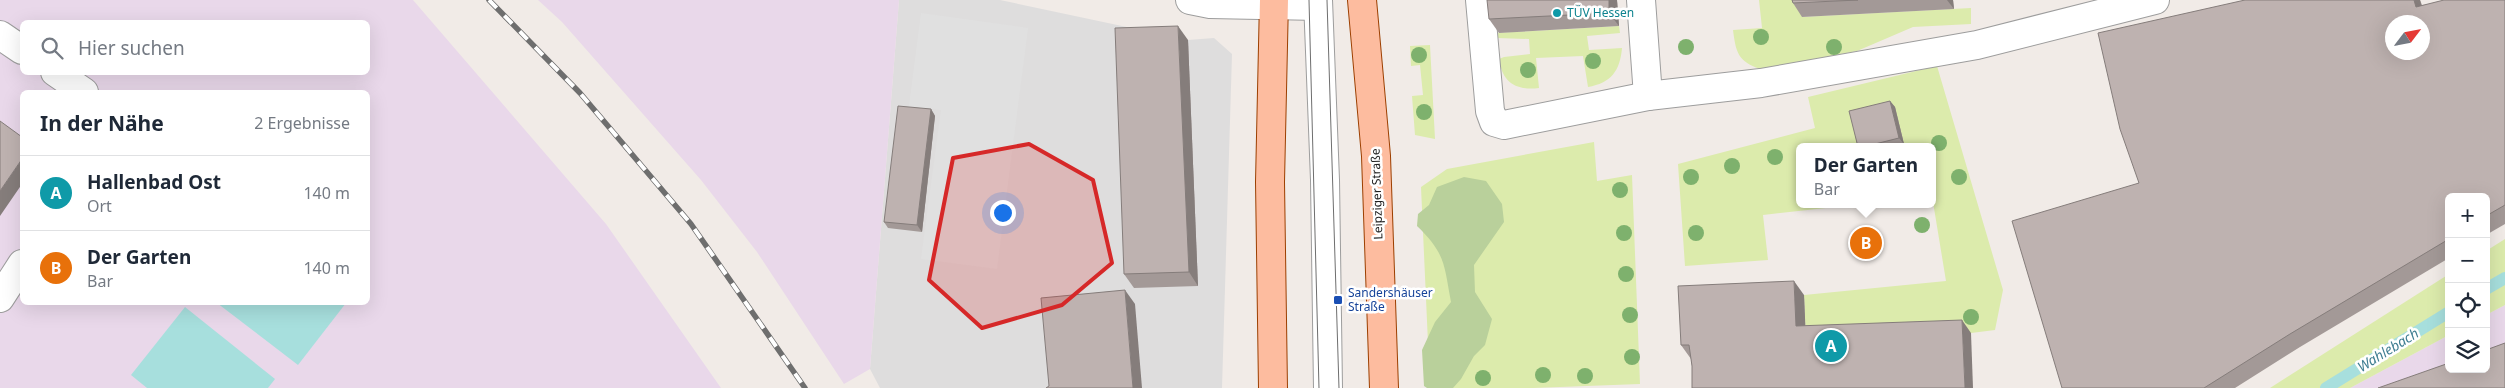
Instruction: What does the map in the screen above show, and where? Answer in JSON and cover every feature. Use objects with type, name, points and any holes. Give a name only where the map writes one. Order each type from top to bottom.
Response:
[{"type":"main road","name":"Leipziger Straße","points":[[1362,0],[1376,156],[1384,388]]},
{"type":"main road","points":[[1273,388],[1270,182],[1274,3]]},
{"type":"street","points":[[1190,0],[1210,4],[1318,3],[1325,180],[1328,388]]},
{"type":"street","points":[[1480,0],[1490,111],[1494,122],[1504,125],[1648,96],[1761,82],[1977,45],[2155,0]]},
{"type":"street","points":[[1641,0],[1648,96]]},
{"type":"street","points":[[0,35],[20,49]]},
{"type":"street","points":[[59,75],[81,90]]},
{"type":"street","points":[[0,298],[20,267]]},
{"type":"highlighted area","points":[[1029,144],[1093,180],[1112,263],[1062,305],[982,328],[929,280],[943,219],[953,158]]},
{"type":"shaded area","points":[[0,0],[413,0],[606,224],[721,388],[0,388]]},
{"type":"shaded area","points":[[538,0],[899,0],[870,369],[844,384],[757,252],[701,180],[562,22]]},
{"type":"shaded area","points":[[899,0],[1000,0],[1188,40],[1214,38],[1232,54],[1222,388],[880,388],[870,369]]},
{"type":"shaded area","points":[[921,13],[1028,28],[997,269],[921,259],[941,110],[909,106]]},
{"type":"shaded area","points":[[2505,305],[2505,388],[2350,388],[2445,337],[2445,373],[2490,373],[2490,313]]},
{"type":"green space","points":[[1759,0],[1801,0],[1802,17],[1971,8],[1971,24],[1913,27],[1857,51],[1760,69],[1747,63],[1739,55],[1735,45],[1733,30],[1762,28]]},
{"type":"green space","points":[[1619,26],[1620,33],[1587,36],[1589,50],[1622,48],[1619,63],[1613,75],[1596,85],[1588,87],[1583,56],[1536,58],[1539,88],[1531,89],[1517,86],[1503,74],[1499,59],[1530,54],[1529,39],[1497,38],[1496,33]]},
{"type":"green space","points":[[1430,45],[1435,139],[1415,135],[1412,96],[1423,95],[1420,65],[1411,66],[1410,46]]},
{"type":"green space","points":[[1937,66],[2003,290],[1995,330],[1971,333],[1806,340],[1804,295],[1946,281],[1934,208],[1936,208],[1936,143],[1796,143],[1796,208],[1826,208],[1763,215],[1768,260],[1685,266],[1678,164],[1815,128],[1808,97]]},
{"type":"green space","points":[[1594,142],[1597,181],[1632,175],[1640,384],[1533,388],[1430,388],[1421,187],[1447,169]]},
{"type":"green space","points":[[1464,177],[1486,181],[1502,204],[1504,222],[1474,265],[1475,292],[1492,319],[1485,345],[1474,356],[1461,379],[1453,388],[1427,388],[1424,386],[1422,350],[1435,322],[1451,302],[1445,269],[1439,253],[1434,244],[1417,226],[1418,214],[1429,205],[1437,187]]},
{"type":"green space","points":[[2505,239],[2505,305],[2490,313],[2490,283],[2490,248]]},
{"type":"green space","points":[[2445,277],[2445,337],[2350,388],[2270,388]]},
{"type":"water","points":[[220,305],[344,305],[298,365]]},
{"type":"water","points":[[185,307],[275,379],[268,388],[147,388],[131,375]]},
{"type":"building","points":[[1487,0],[1609,0],[1609,13],[1489,19]]},
{"type":"building","points":[[1792,0],[1858,0],[1793,3]]},
{"type":"building","points":[[2245,0],[2414,0],[2416,7],[2444,0],[2505,0],[2505,205],[2490,214],[2490,193],[2445,193],[2445,241],[2204,388],[2062,388],[2012,221],[2139,183],[2120,129],[2098,33]]},
{"type":"building","points":[[1178,26],[1189,272],[1124,274],[1115,28]]},
{"type":"building","points":[[1890,101],[1899,138],[1879,143],[1857,143],[1849,111]]},
{"type":"building","points":[[898,106],[931,109],[917,225],[884,222]]},
{"type":"building","points":[[0,121],[20,136],[20,162],[0,191]]},
{"type":"building","points":[[1794,281],[1796,326],[1962,320],[1965,388],[1692,388],[1692,366],[1689,345],[1681,345],[1678,286]]},
{"type":"building","points":[[1125,290],[1133,388],[1046,388],[1049,386],[1041,298]]},
{"type":"building","points":[[2505,343],[2505,388],[2378,388],[2445,364],[2445,373],[2490,373],[2490,349]]},
{"type":"waterway","name":"Wahlebach","points":[[2490,287],[2505,278]]},
{"type":"waterway","name":"Wahlebach","points":[[2326,388],[2445,314]]},
{"type":"tram line","points":[[1309,0],[1319,388]]},
{"type":"tram line","points":[[1327,0],[1339,388]]},
{"type":"railway","points":[[489,0],[580,93],[691,224],[805,388]]},
{"type":"place","name":"TÜV Hessen","points":[[1557,13]]},
{"type":"place","name":"Der Garten","points":[[1866,243]]},
{"type":"place","name":"Sandershäuser Straße","points":[[1338,300]]},
{"type":"place","name":"Hallenbad Ost","points":[[1831,346]]}]
